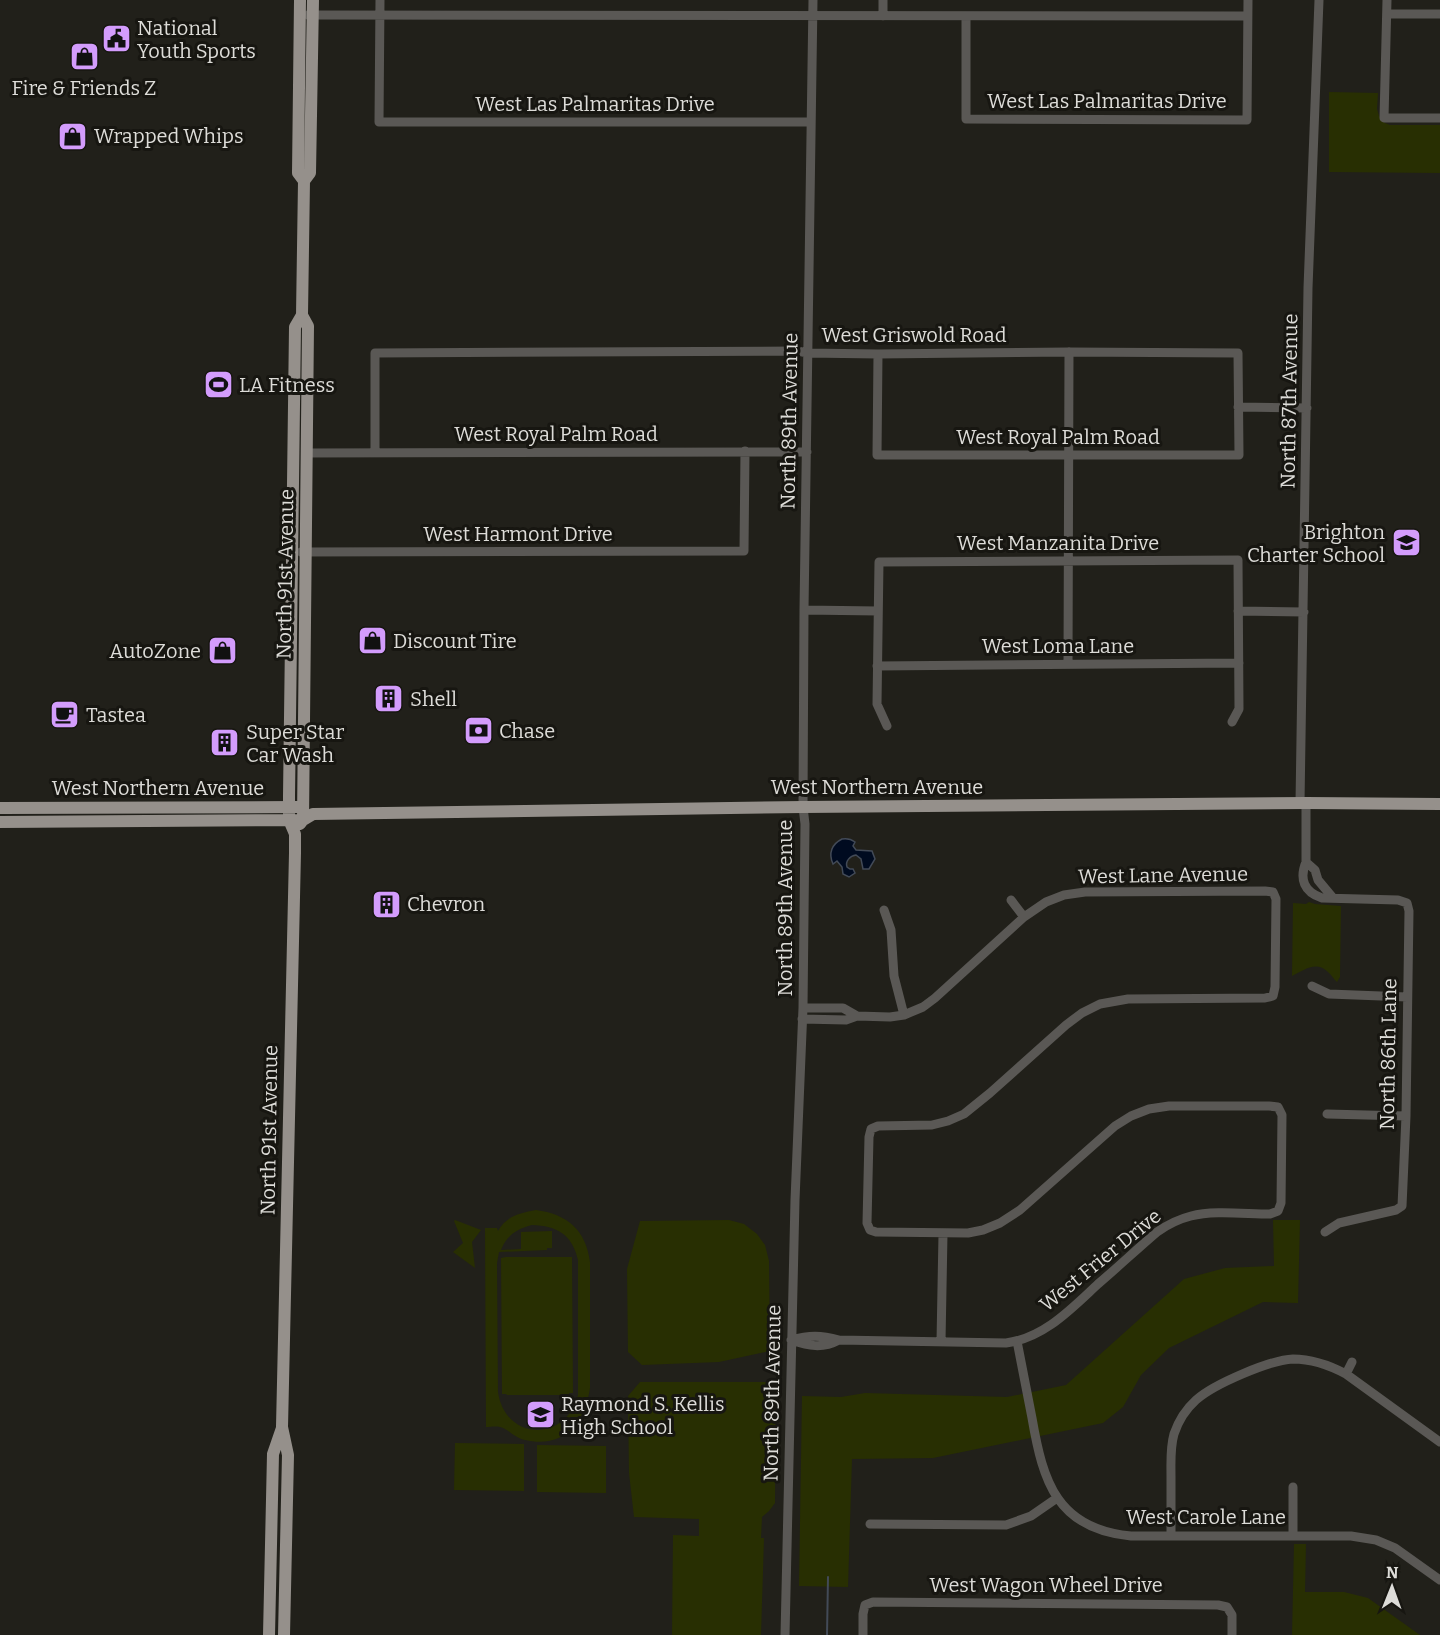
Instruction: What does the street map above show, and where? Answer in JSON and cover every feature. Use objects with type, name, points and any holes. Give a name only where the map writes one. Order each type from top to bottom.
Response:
[{"type":"main road","name":"North 91st Avenue","points":[[300,0],[298,173],[304,181]]},
{"type":"main road","name":"North 91st Avenue","points":[[295,834],[308,817],[303,807],[304,690],[294,388],[295,327],[302,315],[304,181],[310,172],[313,0]]},
{"type":"main road","name":"North 91st Avenue","points":[[284,1635],[288,1455],[282,1427],[295,834],[289,813],[291,613],[307,453],[308,326],[302,315]]},
{"type":"main road","points":[[294,388],[300,409],[300,441],[307,453]]},
{"type":"main road","points":[[291,613],[296,639],[296,679],[299,687],[304,690]]},
{"type":"main road","name":"West Northern Avenue","points":[[0,808],[289,813],[308,817],[803,807],[1440,804]]},
{"type":"main road","points":[[37,807],[37,822]]},
{"type":"main road","name":"West Northern Avenue","points":[[0,822],[289,813],[303,807]]},
{"type":"main road","name":"North 91st Avenue","points":[[269,1635],[273,1454],[282,1427]]},
{"type":"main road","points":[[271,1549],[287,1549]]},
{"type":"street","points":[[380,0],[380,15]]},
{"type":"street","name":"North 89th Avenue","points":[[785,1635],[795,1200],[803,1008],[804,610],[813,0]]},
{"type":"street","points":[[883,16],[884,0]]},
{"type":"street","points":[[300,15],[1247,16],[1248,0]]},
{"type":"street","name":"North 87th Avenue","points":[[1306,887],[1302,878],[1306,862],[1303,803],[1308,276],[1319,0]]},
{"type":"street","points":[[1387,0],[1384,118],[1440,118]]},
{"type":"street","points":[[1387,14],[1440,14]]},
{"type":"street","name":"West Las Palmaritas Drive","points":[[380,15],[379,122],[811,122]]},
{"type":"street","name":"West Las Palmaritas Drive","points":[[966,16],[966,119],[1247,120],[1247,16]]},
{"type":"street","name":"West Griswold Road","points":[[375,453],[375,353],[786,351],[878,354],[1238,353],[1238,407]]},
{"type":"street","points":[[1068,664],[1070,352]]},
{"type":"street","name":"West Royal Palm Road","points":[[878,354],[877,455],[1239,455],[1238,407]]},
{"type":"street","points":[[1238,407],[1307,408]]},
{"type":"street","name":"West Harmont Drive","points":[[298,552],[744,551],[745,451]]},
{"type":"street","name":"West Royal Palm Road","points":[[307,453],[807,452]]},
{"type":"street","name":"West Manzanita Drive","points":[[878,611],[879,562],[1238,560],[1238,611]]},
{"type":"street","points":[[804,610],[878,611],[877,704],[887,726]]},
{"type":"street","points":[[1232,722],[1239,709],[1238,611],[1304,612]]},
{"type":"street","name":"West Loma Lane","points":[[878,666],[1239,663]]},
{"type":"street","points":[[1306,862],[1315,870],[1318,880],[1333,898]]},
{"type":"street","points":[[1318,880],[1306,887],[1312,895],[1333,898]]},
{"type":"street","name":"West Lane Avenue","points":[[802,1019],[846,1020],[857,1016],[904,1016],[935,998],[1024,917],[1046,902],[1064,895],[1085,892],[1273,892],[1276,899],[1273,996],[1265,998],[1128,999],[1100,1004],[1082,1012],[963,1114],[932,1125],[878,1125],[871,1129],[867,1223],[870,1230],[943,1234]]},
{"type":"street","name":"North 86th Lane","points":[[1326,1232],[1339,1223],[1396,1210],[1402,1206],[1406,1116],[1409,911],[1407,903],[1398,900],[1333,898]]},
{"type":"street","points":[[1011,900],[1024,917]]},
{"type":"street","points":[[884,910],[891,930],[894,976],[904,1016]]},
{"type":"street","points":[[1312,986],[1329,994],[1407,997]]},
{"type":"street","name":"West Lane Avenue","points":[[803,1008],[843,1008],[857,1016]]},
{"type":"street","name":"West Frier Drive","points":[[791,1340],[806,1336],[825,1336],[839,1340],[1006,1343],[1033,1335],[1065,1314],[1166,1226],[1189,1216],[1202,1214],[1270,1214],[1278,1211],[1281,1203],[1282,1115],[1278,1107],[1269,1106],[1170,1106],[1149,1109],[1115,1126],[1020,1210],[1000,1223],[968,1233],[943,1234]]},
{"type":"street","points":[[1327,1114],[1406,1116]]},
{"type":"street","points":[[941,1342],[943,1234]]},
{"type":"street","points":[[870,1524],[1006,1525],[1031,1516],[1056,1498],[1041,1463],[1017,1341]]},
{"type":"street","points":[[1171,1536],[1172,1455],[1174,1435],[1182,1418],[1195,1401],[1215,1388],[1268,1364],[1277,1361],[1306,1360],[1331,1366],[1346,1374],[1440,1442]]},
{"type":"street","points":[[1346,1374],[1352,1362]]},
{"type":"street","points":[[1293,1487],[1293,1535]]},
{"type":"street","name":"West Carole Lane","points":[[1056,1498],[1090,1526],[1106,1532],[1131,1536],[1293,1535],[1351,1536],[1376,1540],[1395,1548],[1440,1580]]},
{"type":"street","name":"West Wagon Wheel Drive","points":[[863,1635],[865,1605],[873,1602],[1218,1605],[1227,1607],[1232,1615],[1232,1635]]},
{"type":"green space","points":[[1329,92],[1378,93],[1377,109],[1380,119],[1390,125],[1440,125],[1440,173],[1329,172]]},
{"type":"green space","points":[[1309,902],[1341,906],[1340,977],[1337,982],[1328,972],[1319,967],[1310,968],[1292,976],[1293,903],[1306,904]]},
{"type":"green space","points":[[536,1210],[557,1215],[573,1225],[584,1241],[590,1262],[590,1388],[587,1401],[583,1412],[570,1430],[561,1437],[538,1442],[521,1439],[500,1427],[486,1427],[485,1228],[497,1228],[498,1231],[509,1219]],"holes":[[[532,1225],[549,1227],[562,1233],[572,1244],[578,1260],[578,1395],[571,1411],[561,1422],[549,1428],[536,1430],[523,1427],[512,1420],[503,1408],[498,1392],[497,1263],[499,1252],[552,1248],[552,1231],[521,1232],[521,1249],[501,1250],[509,1237],[522,1228]]]},
{"type":"green space","points":[[455,1220],[481,1230],[472,1242],[475,1268],[453,1252],[463,1243]]},
{"type":"green space","points":[[729,1220],[744,1224],[757,1234],[765,1245],[769,1261],[770,1351],[719,1362],[642,1365],[628,1352],[627,1269],[640,1221]]},
{"type":"green space","points":[[1273,1220],[1300,1220],[1298,1303],[1263,1302],[1169,1348],[1141,1375],[1123,1407],[1103,1423],[933,1458],[852,1459],[848,1587],[799,1586],[802,1396],[841,1397],[865,1393],[1007,1397],[1066,1385],[1184,1279],[1225,1268],[1274,1266]]},
{"type":"green space","points":[[572,1257],[573,1393],[569,1395],[502,1394],[501,1258]]},
{"type":"green space","points":[[640,1382],[776,1382],[775,1503],[762,1517],[761,1538],[764,1538],[761,1635],[672,1635],[673,1535],[699,1536],[699,1519],[634,1517],[629,1473],[628,1396]]},
{"type":"green space","points":[[455,1443],[524,1444],[524,1491],[454,1490]]},
{"type":"green space","points":[[537,1445],[606,1446],[606,1493],[537,1492]]},
{"type":"green space","points":[[1294,1544],[1306,1544],[1305,1592],[1344,1592],[1368,1598],[1420,1635],[1292,1635]]},
{"type":"water","points":[[842,839],[855,842],[853,846],[856,850],[872,851],[875,859],[869,869],[863,869],[861,859],[856,855],[847,861],[847,867],[853,869],[855,873],[849,877],[843,874],[842,867],[837,861],[833,864],[832,849]]},
{"type":"waterway","points":[[827,1635],[828,1577]]},
{"type":"place","name":"National Youth Sports","points":[[116,39]]},
{"type":"place","name":"Fire & Friends Z","points":[[84,57]]},
{"type":"place","name":"Wrapped Whips","points":[[73,136]]},
{"type":"place","name":"LA Fitness","points":[[218,385]]},
{"type":"place","name":"Brighton Charter School","points":[[1406,543]]},
{"type":"place","name":"Discount Tire","points":[[372,641]]},
{"type":"place","name":"AutoZone","points":[[222,651]]},
{"type":"place","name":"Shell","points":[[389,699]]},
{"type":"place","name":"Tastea","points":[[65,715]]},
{"type":"place","name":"Chase","points":[[478,731]]},
{"type":"place","name":"Super Star Car Wash","points":[[225,743]]},
{"type":"place","name":"Chevron","points":[[386,904]]},
{"type":"place","name":"Raymond S. Kellis High School","points":[[540,1415]]}]
